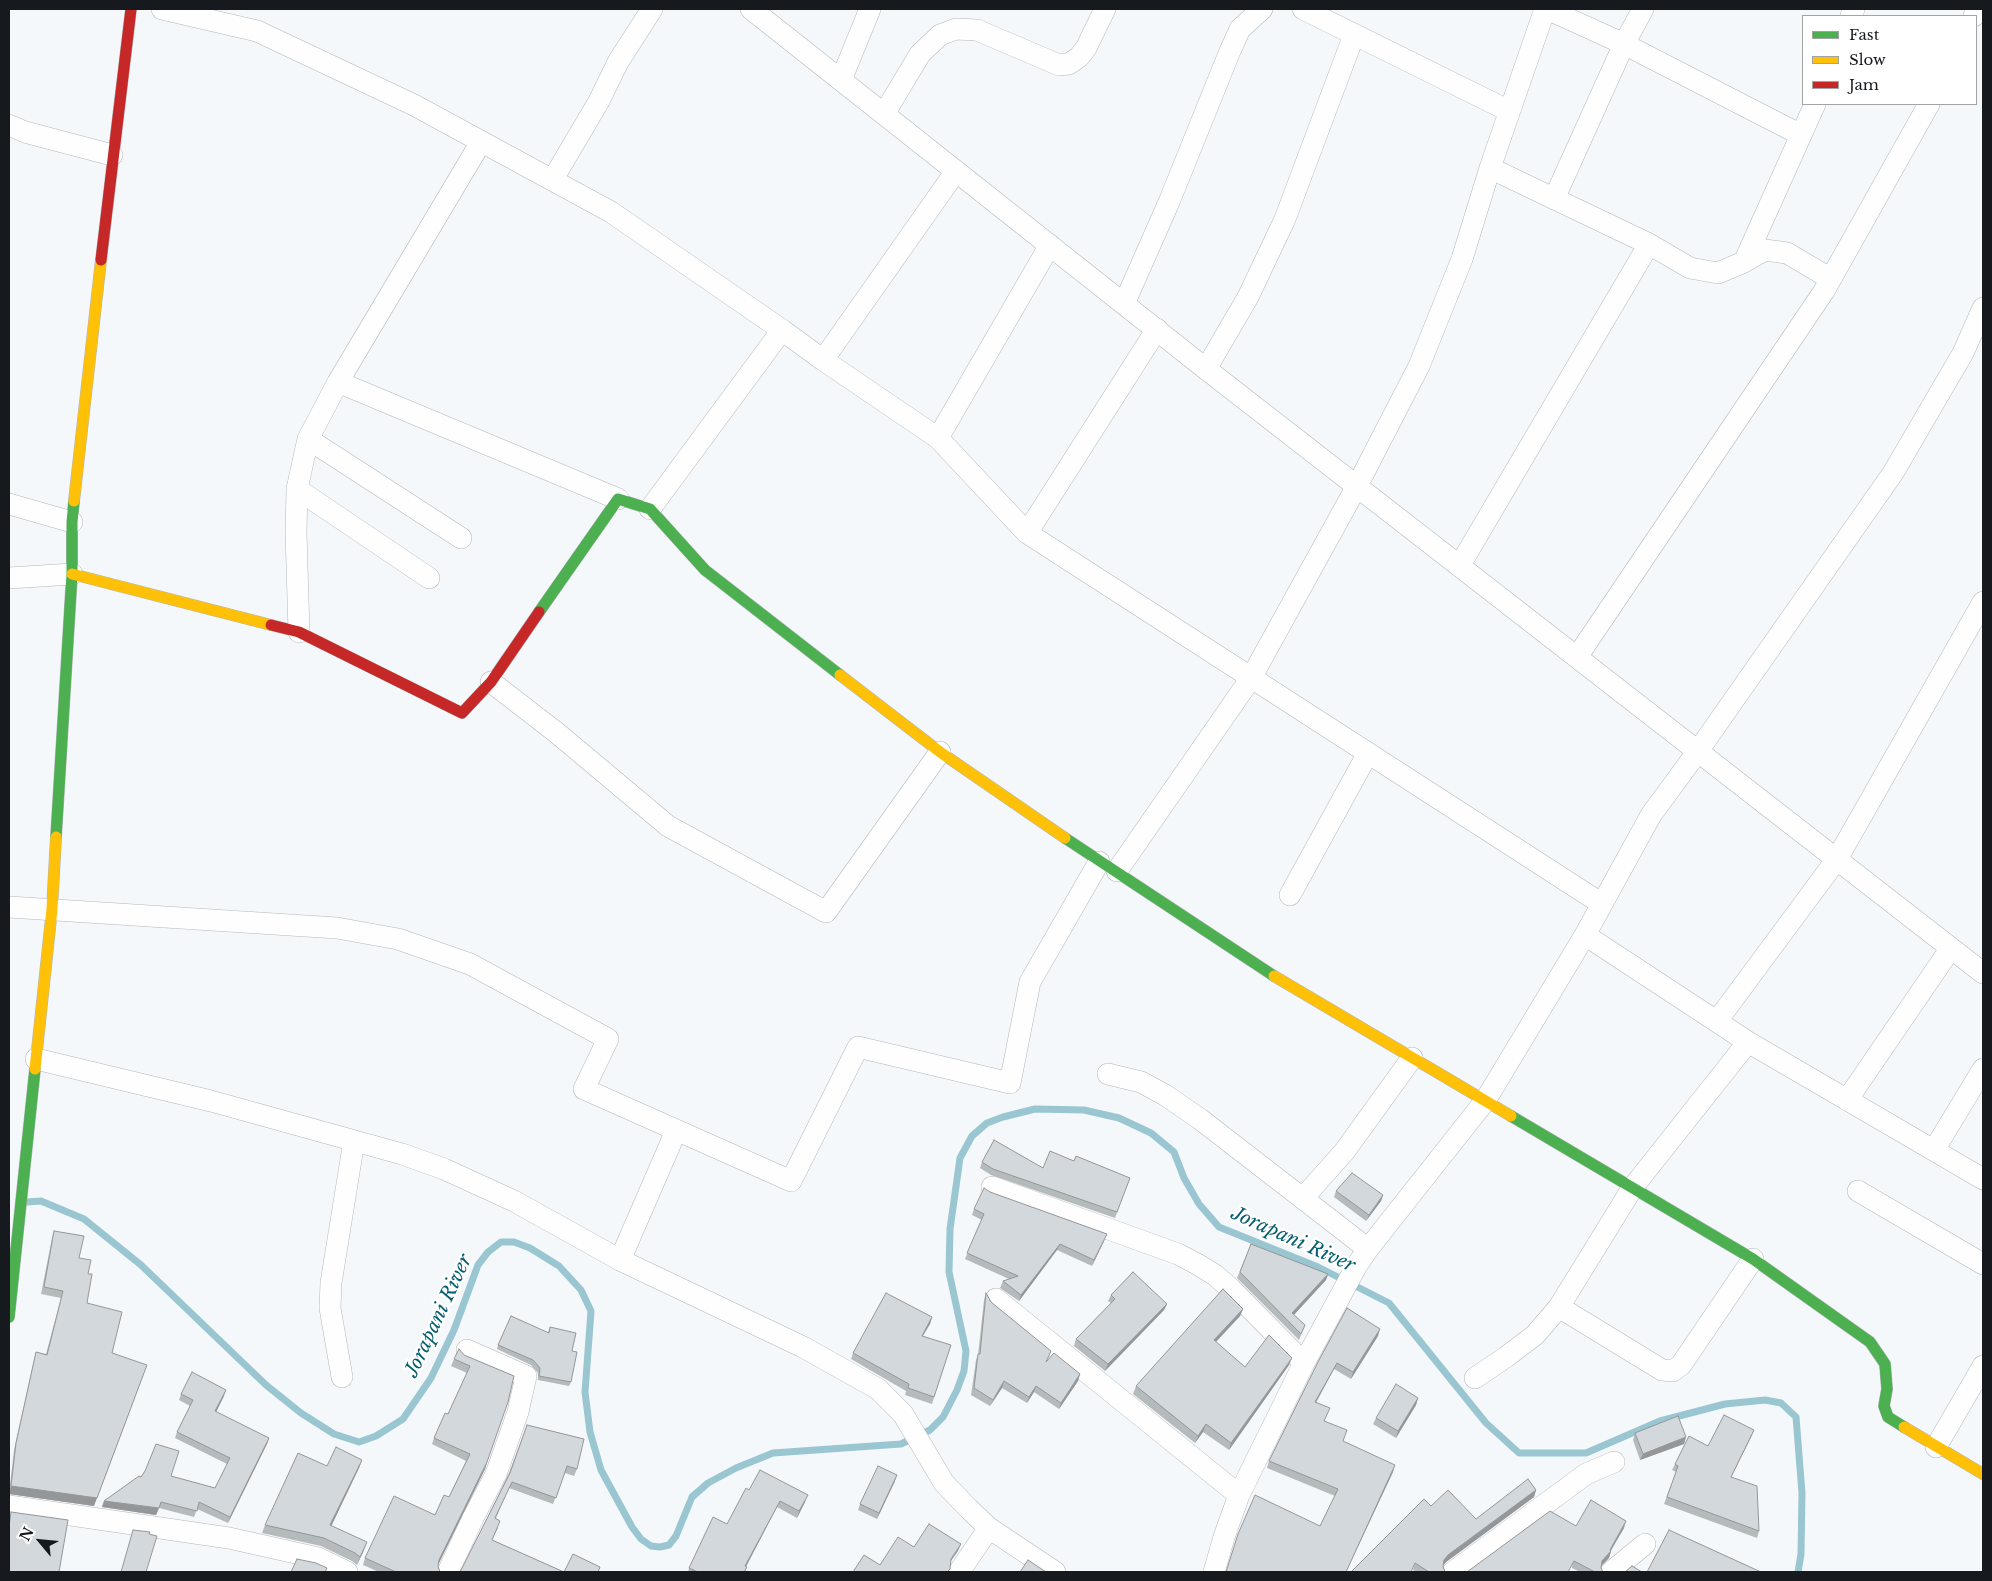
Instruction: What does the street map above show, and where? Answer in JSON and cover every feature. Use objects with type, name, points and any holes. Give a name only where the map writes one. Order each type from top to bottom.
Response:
[{"type":"street","points":[[9,1317],[15,1243],[52,910],[72,574],[72,522],[112,155],[131,9]]},
{"type":"street","points":[[162,9],[257,31],[414,105],[554,179],[611,212],[938,438],[1027,533],[1602,904]]},
{"type":"street","points":[[554,179],[618,62],[652,9]]},
{"type":"street","points":[[751,9],[1206,369],[1983,973]]},
{"type":"street","points":[[841,80],[870,9]]},
{"type":"street","points":[[884,114],[920,54],[940,35],[956,29],[977,30],[1059,65],[1069,64],[1079,57],[1086,48],[1105,9]]},
{"type":"street","points":[[1124,304],[1169,202],[1240,29],[1262,9]]},
{"type":"street","points":[[1303,9],[1509,111]]},
{"type":"street","points":[[9,907],[337,928],[398,939],[470,964],[608,1039],[584,1089],[791,1181],[858,1047],[1010,1083],[1030,982],[1108,867],[1251,678],[1357,486],[1419,366],[1462,260],[1509,111],[1546,9],[1624,44],[1801,135]]},
{"type":"street","points":[[1554,199],[1624,44],[1643,9]]},
{"type":"street","points":[[1206,369],[1248,297],[1285,219],[1354,35]]},
{"type":"street","points":[[1744,262],[1815,105]]},
{"type":"street","points":[[1577,657],[1831,279],[1928,105]]},
{"type":"street","points":[[9,125],[25,132],[112,155]]},
{"type":"street","points":[[299,632],[296,532],[297,490],[308,439],[338,382],[481,142]]},
{"type":"street","points":[[1490,168],[1649,244],[1690,268],[1718,273],[1744,262],[1765,250],[1788,253],[1831,279]]},
{"type":"street","points":[[823,360],[956,171]]},
{"type":"street","points":[[1460,566],[1649,244]]},
{"type":"street","points":[[938,438],[1050,245]]},
{"type":"street","points":[[1214,1572],[1239,1495],[1304,1363],[1363,1257],[1485,1101],[1585,935],[1651,815],[1893,473],[1964,353],[1983,308]]},
{"type":"street","points":[[1027,533],[1156,329]]},
{"type":"street","points":[[650,509],[782,330]]},
{"type":"street","points":[[338,382],[618,499],[650,509],[705,570],[940,752],[1108,867],[1254,964],[1753,1258],[1870,1342],[1885,1364],[1887,1389],[1884,1406],[1888,1417],[1983,1474]]},
{"type":"street","points":[[308,439],[461,538]]},
{"type":"street","points":[[297,490],[429,578]]},
{"type":"street","points":[[9,578],[72,574],[299,632],[462,713],[492,682],[618,499]]},
{"type":"street","points":[[9,504],[72,522]]},
{"type":"street","points":[[1717,1022],[1837,860],[1983,602]]},
{"type":"street","points":[[492,682],[557,733],[668,826],[826,912],[940,752]]},
{"type":"street","points":[[1290,895],[1368,753]]},
{"type":"street","points":[[1585,935],[1748,1042],[1983,1179]]},
{"type":"street","points":[[1847,1100],[1951,948]]},
{"type":"street","points":[[1475,1378],[1535,1335],[1559,1308],[1633,1187],[1748,1042]]},
{"type":"street","points":[[1303,1198],[1344,1152],[1412,1058]]},
{"type":"street","points":[[36,1059],[211,1101],[402,1154],[444,1169],[514,1201],[620,1260],[803,1347],[878,1389],[903,1414],[944,1483],[989,1528],[1056,1572]]},
{"type":"street","points":[[1934,1150],[1983,1069]]},
{"type":"street","points":[[1108,1074],[1141,1082],[1165,1095],[1303,1198],[1363,1257]]},
{"type":"street","points":[[620,1260],[676,1131]]},
{"type":"street","points":[[342,1377],[330,1308],[331,1283],[354,1141]]},
{"type":"street","points":[[992,1187],[1178,1254],[1197,1264],[1215,1275],[1231,1289],[1304,1363]]},
{"type":"street","points":[[1858,1191],[1983,1264]]},
{"type":"street","points":[[1559,1308],[1662,1370],[1673,1371],[1681,1365],[1753,1258]]},
{"type":"street","points":[[996,1299],[1239,1495]]},
{"type":"street","points":[[448,1572],[496,1474],[518,1412],[526,1376],[466,1350]]},
{"type":"street","points":[[1936,1446],[1983,1366]]},
{"type":"street","points":[[1453,1572],[1586,1474],[1614,1462]]},
{"type":"street","points":[[9,1506],[229,1538],[318,1558],[347,1572]]},
{"type":"street","points":[[959,1572],[989,1528]]},
{"type":"street","points":[[1611,1572],[1645,1544]]},
{"type":"building","points":[[994,1140],[1043,1168],[1050,1151],[1074,1161],[1076,1156],[1130,1178],[1117,1212],[993,1169],[982,1162]]},
{"type":"building","points":[[1352,1173],[1383,1195],[1369,1215],[1336,1191]]},
{"type":"building","points":[[984,1188],[990,1192],[1107,1234],[1094,1260],[1060,1244],[1021,1295],[1003,1281],[1018,1276],[967,1253],[984,1214],[974,1209]]},
{"type":"building","points":[[54,1231],[84,1236],[79,1258],[91,1260],[88,1274],[92,1274],[87,1303],[122,1312],[112,1353],[147,1365],[97,1498],[11,1486],[16,1443],[36,1352],[47,1355],[63,1291],[44,1287]]},
{"type":"building","points":[[1251,1244],[1328,1274],[1292,1313],[1305,1325],[1301,1334],[1240,1272]]},
{"type":"building","points":[[1133,1272],[1167,1304],[1108,1364],[1076,1339],[1115,1299],[1111,1295]]},
{"type":"building","points":[[1223,1289],[1243,1309],[1214,1340],[1245,1367],[1269,1335],[1292,1358],[1231,1443],[1206,1424],[1198,1436],[1136,1386]]},
{"type":"building","points":[[886,1293],[932,1317],[922,1336],[951,1345],[934,1397],[908,1388],[909,1384],[853,1353]]},
{"type":"building","points":[[986,1293],[991,1302],[1051,1351],[1046,1362],[1054,1353],[1080,1374],[1061,1403],[1036,1386],[1029,1397],[1004,1381],[993,1400],[974,1388],[978,1354],[980,1354]]},
{"type":"building","points":[[1347,1308],[1380,1329],[1353,1372],[1337,1363],[1315,1402],[1330,1408],[1324,1421],[1347,1430],[1343,1441],[1395,1465],[1346,1572],[1226,1572],[1238,1534],[1255,1495],[1320,1526],[1338,1489],[1269,1461]]},
{"type":"building","points":[[511,1316],[549,1333],[550,1327],[576,1333],[572,1351],[577,1352],[571,1382],[539,1376],[540,1368],[533,1360],[498,1345]]},
{"type":"building","points":[[459,1349],[464,1355],[514,1376],[508,1402],[487,1462],[439,1560],[440,1572],[396,1572],[365,1558],[394,1496],[435,1515],[444,1495],[449,1497],[470,1454],[434,1438],[445,1413],[448,1414],[470,1366],[454,1359]]},
{"type":"building","points":[[192,1372],[226,1390],[215,1411],[269,1438],[230,1517],[199,1502],[197,1511],[161,1502],[159,1508],[104,1501],[139,1476],[141,1477],[156,1444],[179,1451],[171,1476],[215,1488],[230,1458],[177,1432],[193,1400],[181,1394]]},
{"type":"building","points":[[1396,1384],[1418,1398],[1398,1431],[1376,1418]]},
{"type":"building","points":[[1724,1415],[1754,1430],[1731,1477],[1757,1486],[1759,1531],[1667,1497],[1678,1466],[1675,1464],[1689,1436],[1708,1446]]},
{"type":"building","points":[[1678,1416],[1686,1437],[1643,1454],[1635,1433]]},
{"type":"building","points":[[527,1425],[584,1439],[577,1469],[567,1466],[556,1498],[512,1482],[495,1518],[500,1521],[492,1540],[564,1572],[460,1572],[510,1473]]},
{"type":"building","points":[[336,1447],[362,1460],[330,1525],[367,1542],[360,1557],[324,1538],[265,1525],[298,1453],[327,1466]]},
{"type":"building","points":[[878,1466],[897,1475],[879,1513],[860,1504]]},
{"type":"building","points":[[760,1470],[808,1495],[799,1511],[780,1501],[745,1566],[747,1567],[744,1572],[698,1572],[689,1568],[713,1517],[727,1524],[746,1488],[749,1490]]},
{"type":"building","points":[[1528,1479],[1536,1490],[1448,1555],[1444,1560],[1445,1572],[1429,1572],[1415,1563],[1411,1572],[1351,1572],[1424,1499],[1431,1506],[1448,1490],[1476,1519]]},
{"type":"building","points":[[1591,1500],[1626,1521],[1611,1551],[1602,1561],[1601,1568],[1603,1572],[1595,1572],[1574,1561],[1568,1572],[1467,1572],[1550,1511],[1576,1526]]},
{"type":"building","points":[[11,1512],[68,1520],[59,1572],[9,1572]]},
{"type":"building","points":[[929,1524],[961,1544],[951,1559],[950,1569],[947,1572],[853,1572],[864,1555],[880,1565],[898,1537],[914,1547]]},
{"type":"building","points":[[133,1530],[150,1532],[149,1534],[157,1536],[146,1572],[121,1572]]},
{"type":"building","points":[[1669,1530],[1761,1572],[1647,1572]]},
{"type":"building","points":[[573,1554],[600,1567],[598,1572],[564,1572]]},
{"type":"building","points":[[297,1559],[316,1563],[327,1568],[325,1572],[291,1572]]},
{"type":"building","points":[[1028,1560],[1046,1572],[1020,1572]]},
{"type":"building","points":[[1632,1566],[1642,1572],[1625,1572]]},
{"type":"waterway","name":"Jorapani River","points":[[27,1202],[41,1201],[84,1219],[141,1265],[266,1385],[301,1413],[334,1434],[359,1442],[376,1436],[403,1419],[431,1378],[454,1330],[478,1265],[488,1252],[501,1242],[514,1242],[530,1248],[559,1266],[581,1290],[591,1311],[585,1392],[590,1432],[601,1470],[632,1527],[641,1539],[651,1546],[660,1547],[669,1545],[676,1536],[692,1497],[708,1483],[736,1468],[773,1453],[901,1444],[930,1430],[943,1417],[957,1390],[964,1371],[966,1351],[949,1272],[950,1229],[960,1158],[972,1136],[987,1123],[1035,1109],[1084,1110],[1119,1118],[1151,1133],[1174,1152],[1184,1178],[1199,1204],[1219,1227],[1318,1267],[1389,1303],[1486,1423],[1519,1453],[1586,1453],[1660,1421],[1725,1404],[1765,1400],[1781,1403],[1796,1417],[1802,1493],[1801,1554],[1798,1572]]},
{"type":"traffic: fast","points":[[539,612],[618,499],[650,509],[705,570],[840,675]]},
{"type":"traffic: fast","points":[[56,837],[72,574],[74,501]]},
{"type":"traffic: fast","points":[[1065,838],[1274,976]]},
{"type":"traffic: fast","points":[[9,1317],[35,1069]]},
{"type":"traffic: fast","points":[[1511,1116],[1753,1259],[1870,1342],[1885,1364],[1887,1389],[1884,1406],[1888,1417],[1904,1427]]},
{"type":"traffic: slow","points":[[74,501],[101,260]]},
{"type":"traffic: slow","points":[[72,574],[271,625]]},
{"type":"traffic: slow","points":[[840,675],[940,752],[1065,838]]},
{"type":"traffic: slow","points":[[35,1069],[52,909],[56,837]]},
{"type":"traffic: slow","points":[[1274,976],[1511,1116]]},
{"type":"traffic: slow","points":[[1904,1427],[1983,1474]]},
{"type":"traffic: jam","points":[[101,260],[131,9]]},
{"type":"traffic: jam","points":[[271,625],[299,632],[462,713],[491,682],[539,612]]}]
